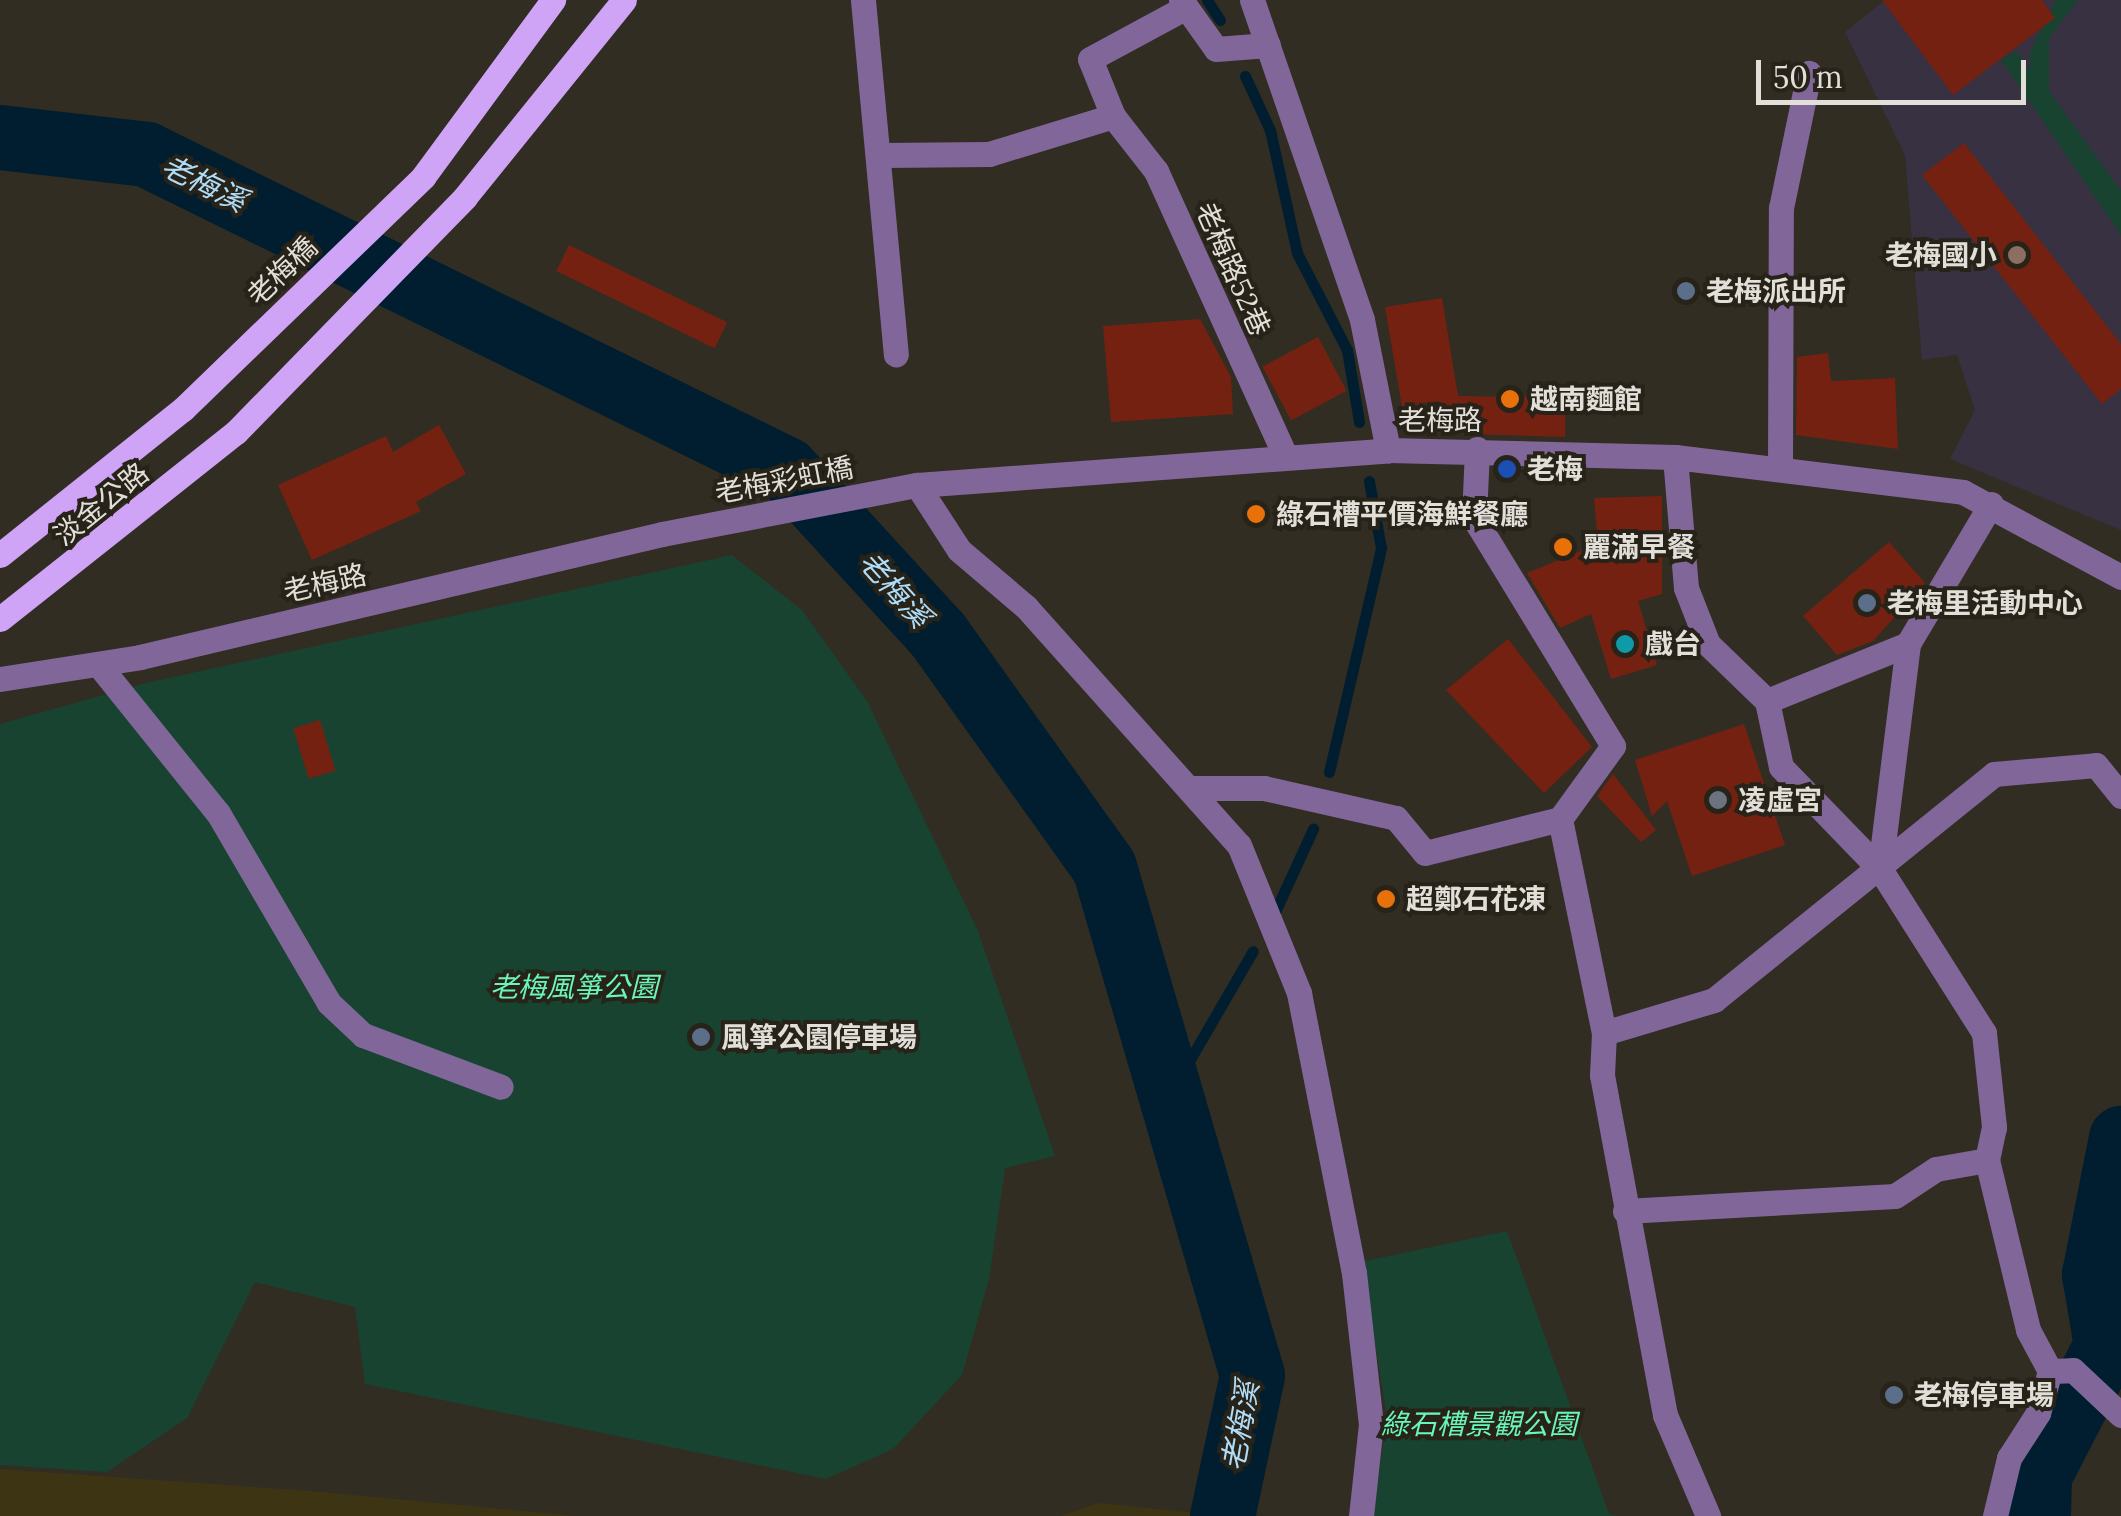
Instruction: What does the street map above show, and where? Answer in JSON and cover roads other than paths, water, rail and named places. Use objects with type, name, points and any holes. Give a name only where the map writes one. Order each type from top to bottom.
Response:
[{"type":"main road","name":"老梅橋","points":[[183,409],[423,177],[553,0]]},
{"type":"main road","name":"淡金公路","points":[[0,618],[236,432],[465,196],[624,0]]},
{"type":"main road","name":"淡金公路","points":[[0,554],[183,409]]},
{"type":"street","points":[[863,0],[884,155],[896,354]]},
{"type":"street","points":[[1252,0],[1362,320],[1388,450]]},
{"type":"street","points":[[1183,3],[1216,49],[1268,44]]},
{"type":"street","name":"老梅路52巷","points":[[1183,3],[1090,59],[1113,116],[1156,170],[1285,455]]},
{"type":"street","points":[[1780,466],[1781,208],[1809,73]]},
{"type":"street","points":[[884,155],[989,154],[1113,116]]},
{"type":"street","points":[[1194,788],[1264,788],[1396,818],[1426,854],[1560,820],[1612,746],[1474,518],[1477,449]]},
{"type":"street","name":"老梅路","points":[[916,485],[1388,450],[1477,449],[1676,457],[1780,466],[1963,492],[2121,577]]},
{"type":"street","points":[[1676,457],[1686,588],[1708,644],[1767,701],[1781,767],[1880,868],[1984,1033],[1994,1128],[1987,1160],[2028,1330],[2061,1370],[2116,1407]]},
{"type":"street","points":[[916,485],[959,550],[1026,607],[1194,788],[1239,845],[1299,993],[1358,1310],[1371,1424],[1361,1516]]},
{"type":"street","name":"老梅彩虹橋","points":[[662,534],[916,485]]},
{"type":"street","points":[[1880,868],[1908,644],[1991,504]]},
{"type":"street","name":"老梅路","points":[[0,679],[98,664],[662,534]]},
{"type":"street","points":[[1767,701],[1908,644]]},
{"type":"street","points":[[98,664],[218,814],[329,1003],[363,1034],[501,1088]]},
{"type":"street","points":[[1604,1032],[1714,1000],[1994,774],[2096,765],[2121,796]]},
{"type":"street","points":[[1560,820],[1604,1032],[1602,1075],[1664,1416],[1708,1516]]},
{"type":"street","points":[[1625,1211],[1895,1196],[1936,1169],[1987,1160]]},
{"type":"street","points":[[1995,1516],[2009,1458],[2061,1370]]},
{"type":"waterway","points":[[1207,0],[1220,20]]},
{"type":"waterway","points":[[1245,76],[1270,130],[1297,253],[1347,350],[1359,422]]},
{"type":"waterway","name":"老梅溪","points":[[0,137],[146,154],[786,469],[938,635],[1104,867],[1252,1375],[1222,1516]]},
{"type":"waterway","points":[[1329,772],[1381,548],[1369,481]]},
{"type":"waterway","points":[[1274,914],[1313,829]]},
{"type":"waterway","points":[[1170,1094],[1253,951]]},
{"type":"waterway","points":[[2038,1516],[2039,1475],[2106,1345],[2094,1274],[2121,1138]]},
{"type":"place","name":"老梅國小","points":[[2017,255]]},
{"type":"place","name":"老梅派出所","points":[[1686,291]]},
{"type":"place","name":"越南麵館","points":[[1510,399]]},
{"type":"place","name":"老梅","points":[[1507,469]]},
{"type":"place","name":"綠石槽平價海鮮餐廳","points":[[1256,514]]},
{"type":"place","name":"麗滿早餐","points":[[1563,547]]},
{"type":"place","name":"老梅里活動中心","points":[[1867,603]]},
{"type":"place","name":"戲台","points":[[1625,644]]},
{"type":"place","name":"凌虛宮","points":[[1718,800]]},
{"type":"place","name":"超鄭石花凍","points":[[1386,899]]},
{"type":"place","name":"風箏公園停車場","points":[[701,1037]]},
{"type":"place","name":"老梅停車場","points":[[1894,1395]]},
{"type":"park label","name":"老梅風箏公園","points":[[574,987]]},
{"type":"park label","name":"綠石槽景觀公園","points":[[1479,1424]]}]
